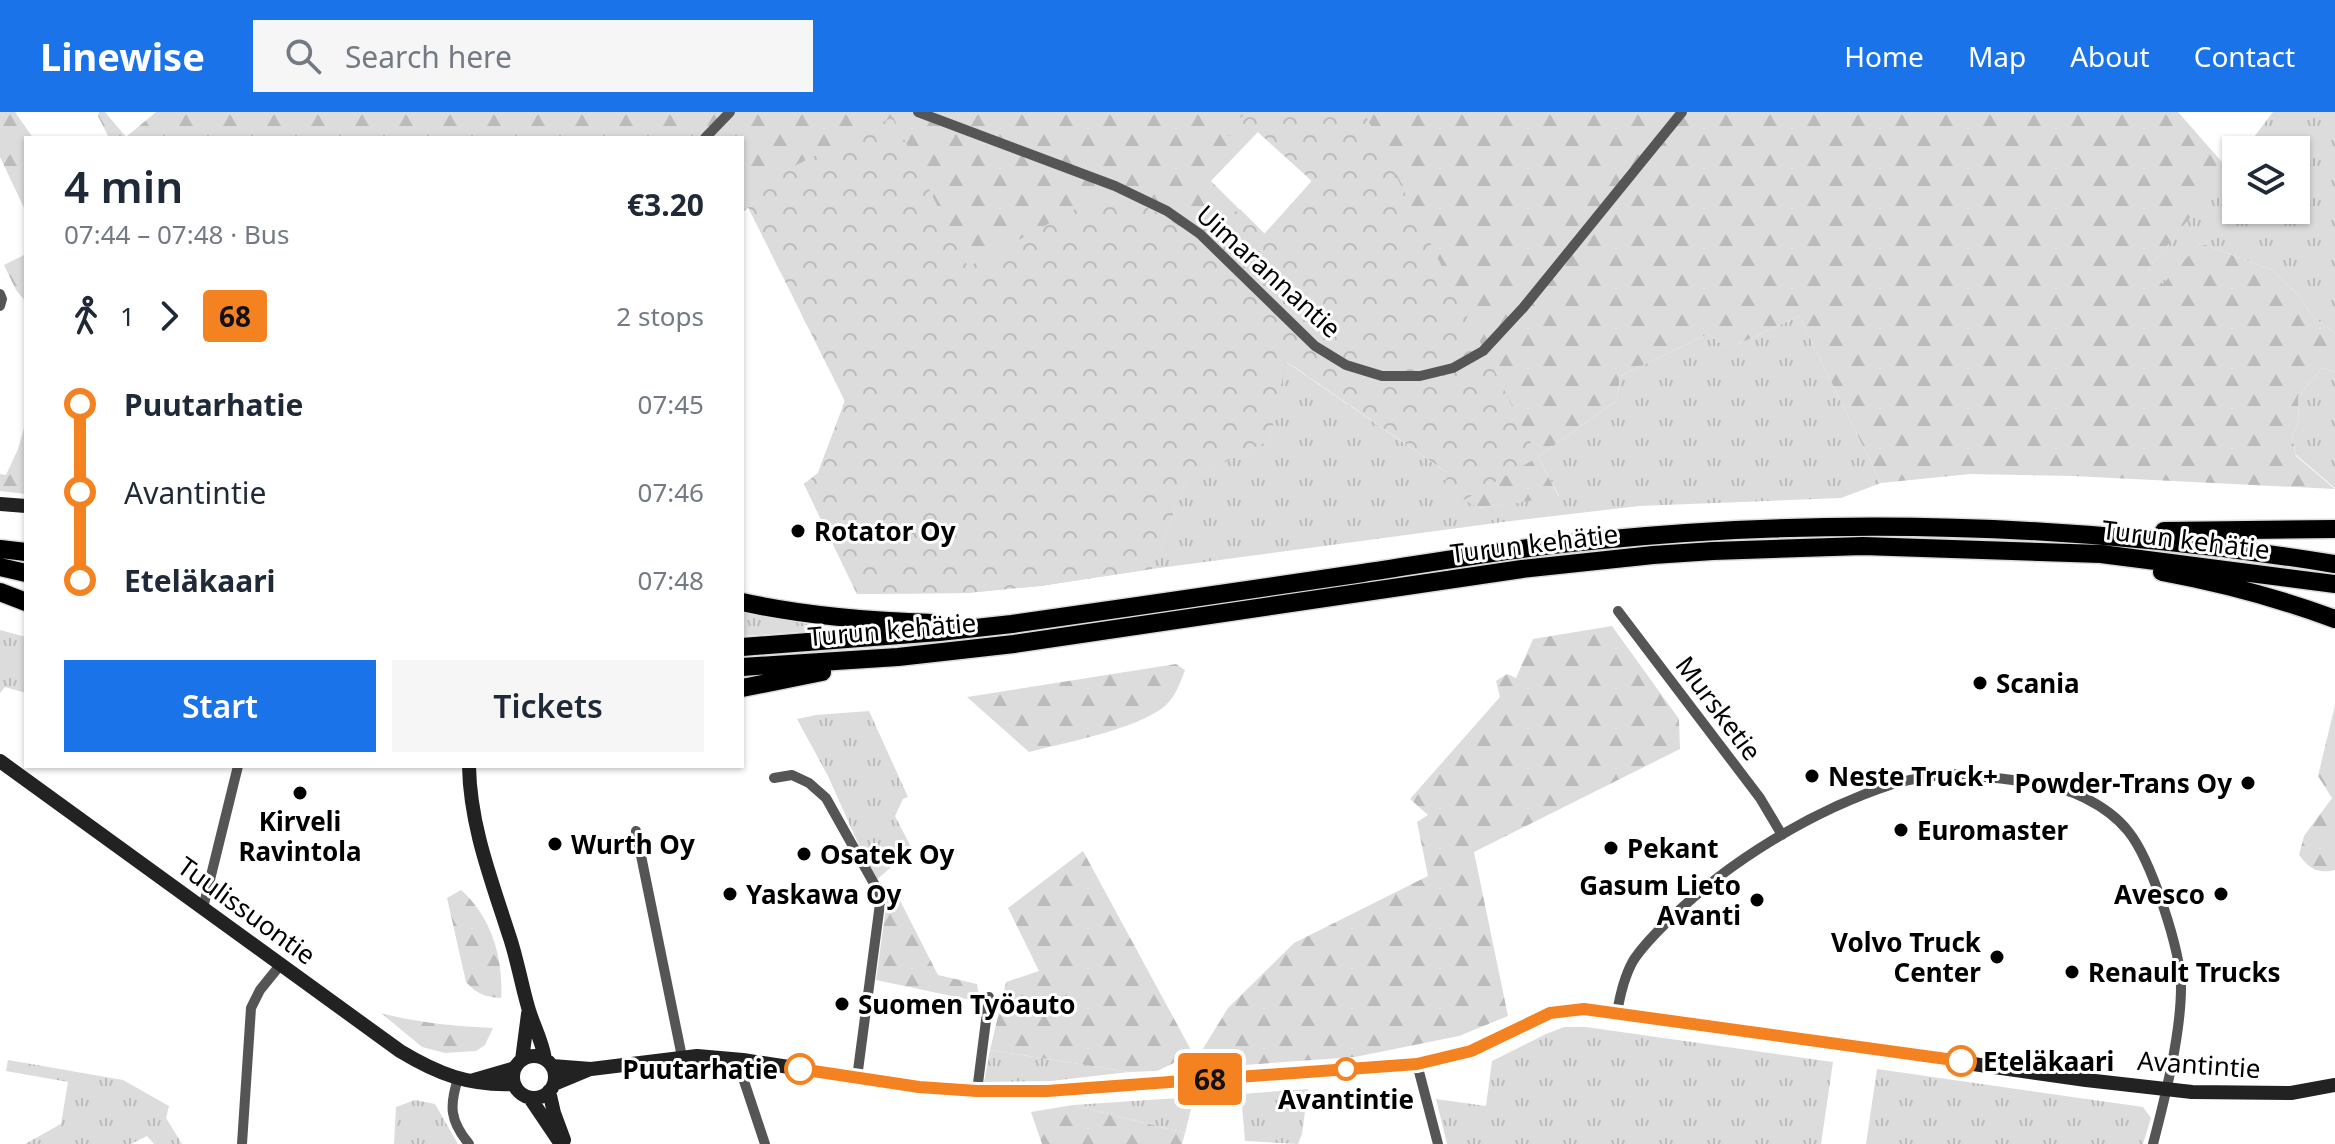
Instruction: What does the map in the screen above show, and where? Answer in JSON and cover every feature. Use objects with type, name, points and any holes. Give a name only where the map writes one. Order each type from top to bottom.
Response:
[{"type":"highway","name":"Turun kehätie","points":[[744,647],[923,634],[1012,624],[1601,540],[1781,528],[1997,529],[2157,540],[2335,564]]},
{"type":"highway","points":[[1997,529],[2335,529]]},
{"type":"highway","name":"Turun kehätie","points":[[744,667],[898,657],[1014,644],[1596,560],[1780,548],[1949,548],[2101,554],[2335,584]]},
{"type":"highway","points":[[1949,548],[2175,574],[2275,597],[2335,619]]},
{"type":"highway","points":[[0,549],[24,552]]},
{"type":"highway","points":[[0,567],[24,573]]},
{"type":"highway","points":[[0,590],[24,594]]},
{"type":"highway","points":[[0,590],[24,601]]},
{"type":"highway","points":[[744,602],[834,617],[1012,624]]},
{"type":"highway","points":[[744,688],[898,657]]},
{"type":"street","points":[[707,136],[730,112]]},
{"type":"street","name":"Uimarannantie","points":[[918,112],[1115,186],[1167,211],[1200,234],[1315,346],[1346,365],[1382,376],[1420,376],[1453,368],[1483,351],[1523,308],[1682,112]]},
{"type":"street","points":[[0,294],[0,306]]},
{"type":"street","points":[[0,504],[24,506]]},
{"type":"street","name":"Mursketie","points":[[1618,611],[1760,798],[1782,835]]},
{"type":"street","name":"Tuulissuontie","points":[[0,761],[427,1068],[458,1079],[474,1080],[517,1071]]},
{"type":"street","points":[[203,908],[238,768]]},
{"type":"street","points":[[469,768],[477,834],[484,861],[510,938],[528,1009],[555,1078],[544,1095],[530,1098]]},
{"type":"street","points":[[1617,1013],[1627,974],[1640,950],[1704,888],[1782,835],[1870,792],[1896,783],[1941,775],[1959,774],[2070,791],[2103,808],[2118,820],[2139,846],[2158,894],[2179,965],[2180,1003],[2153,1144]]},
{"type":"street","points":[[774,778],[792,775],[809,783],[826,798],[881,896],[857,1078]]},
{"type":"street","points":[[636,831],[682,1057]]},
{"type":"street","points":[[242,1144],[251,1008],[260,990],[281,964]]},
{"type":"street","points":[[977,1091],[989,997]]},
{"type":"street","points":[[528,1009],[517,1071],[520,1093],[530,1098],[563,1144]]},
{"type":"street","name":"Avantintie","points":[[548,1063],[591,1069],[682,1057],[743,1060],[919,1087],[1047,1091],[1417,1064],[1471,1051],[1550,1013],[1584,1009],[2086,1080],[2192,1092],[2291,1093],[2335,1085]]},
{"type":"street","points":[[517,1071],[534,1056],[548,1063]]},
{"type":"street","points":[[743,1060],[742,1075],[765,1144]]},
{"type":"street","points":[[1417,1064],[1438,1144]]},
{"type":"street","name":"Avantintie","points":[[552,1087],[591,1069]]},
{"type":"street","points":[[458,1079],[451,1103],[452,1113],[469,1144]]},
{"type":"street","points":[[552,1087],[563,1144]]},
{"type":"green space","points":[[0,112],[15,112],[32,136],[24,136],[24,208],[0,157]]},
{"type":"green space","points":[[99,112],[105,112],[125,136],[108,136]]},
{"type":"green space","points":[[156,112],[2178,112],[2222,162],[2222,179],[2148,269],[2163,284],[2200,243],[2272,270],[2299,296],[2314,318],[2335,333],[2335,372],[2322,368],[2298,397],[2299,421],[2292,436],[2296,456],[2335,489],[1970,474],[1881,483],[1799,316],[1734,346],[1724,346],[1708,334],[1620,376],[1617,400],[1538,457],[1559,497],[1478,508],[1444,487],[1448,473],[1286,361],[1270,440],[1186,481],[1152,569],[1040,586],[967,593],[857,594],[804,484],[818,473],[845,401],[748,207],[744,211],[744,136],[127,136]],"holes":[[[1258,132],[1312,181],[1264,234],[1211,181]]]},
{"type":"green space","points":[[1251,112],[1364,112],[1538,457],[1464,500],[1444,487],[1448,473],[1286,361],[1270,440],[1186,481],[1152,569],[1040,586],[967,593],[857,594],[804,484],[818,473],[845,401],[748,207],[744,211],[744,191],[893,117],[968,267],[1109,191],[1152,210],[1191,235],[1240,209],[1265,234],[1312,181],[1258,132],[1224,136],[1223,127]]},
{"type":"green space","points":[[2273,112],[2335,112],[2335,333],[2314,318],[2299,296],[2272,270],[2200,243],[2163,285],[2148,269],[2222,177],[2222,224],[2310,224],[2310,136],[2255,136]]},
{"type":"green space","points":[[24,255],[24,300],[16,290],[4,265]]},
{"type":"green space","points":[[1799,316],[1881,483],[1841,498],[1639,506],[1152,569],[1186,481],[1270,440],[1285,361],[1449,474],[1444,487],[1479,508],[1559,496],[1538,457],[1617,400],[1620,376],[1708,334],[1724,346],[1734,346]]},
{"type":"green space","points":[[2322,368],[2335,372],[2335,488],[2296,455],[2292,436],[2299,421],[2298,397]]},
{"type":"green space","points":[[24,428],[24,494],[0,491],[0,474],[6,475]]},
{"type":"green space","points":[[744,608],[830,630],[744,636]]},
{"type":"green space","points":[[1612,626],[1679,719],[1680,749],[1474,852],[1508,1016],[1459,1036],[1355,1057],[1202,1068],[1199,1062],[1201,1052],[1228,1008],[1294,943],[1428,876],[1417,822],[1428,815],[1410,799],[1500,697],[1496,681],[1507,674],[1516,678],[1533,639]]},
{"type":"green space","points":[[0,630],[24,636],[24,692],[5,687],[0,693]]},
{"type":"green space","points":[[1176,664],[1185,670],[1180,683],[1167,704],[1156,713],[1102,734],[1029,752],[967,697]]},
{"type":"green space","points":[[2335,705],[2335,870],[2319,871],[2310,867],[2299,855],[2304,836],[2332,798],[2318,776]]},
{"type":"green space","points":[[869,711],[908,797],[903,799],[895,816],[912,849],[875,881],[828,776],[797,719]]},
{"type":"green space","points":[[1083,851],[1191,1050],[1157,1071],[1129,1072],[990,1050],[1006,982],[1039,971],[1008,908]]},
{"type":"green space","points":[[893,887],[938,975],[977,984],[980,1002],[876,980],[888,892]]},
{"type":"green space","points":[[461,890],[488,925],[498,954],[501,998],[482,994],[466,982],[447,898]]},
{"type":"green space","points":[[381,1013],[437,1024],[493,1028],[485,1045],[476,1051],[445,1053],[422,1047]]},
{"type":"green space","points":[[1564,1027],[1586,1027],[1833,1062],[1821,1144],[1447,1144],[1436,1099],[1486,1106],[1492,1061]]},
{"type":"green space","points":[[990,1050],[1129,1072],[1051,1081],[984,1082]]},
{"type":"green space","points":[[8,1060],[123,1080],[169,1106],[166,1118],[182,1144],[154,1144],[147,1136],[131,1144],[25,1144],[61,1124],[68,1082],[6,1071]]},
{"type":"green space","points":[[1877,1069],[2143,1107],[2151,1118],[2143,1144],[1866,1144]]},
{"type":"green space","points":[[1308,1089],[1298,1144],[1245,1141],[1241,1094]]},
{"type":"green space","points":[[1194,1097],[1185,1133],[1073,1105]]},
{"type":"green space","points":[[415,1100],[435,1104],[458,1144],[394,1144],[396,1107]]},
{"type":"green space","points":[[1073,1105],[1185,1133],[1182,1144],[1042,1144],[1031,1112]]},
{"type":"bus line","name":"68","points":[[800,1069],[919,1087],[1047,1091],[1417,1064],[1471,1051],[1550,1013],[1584,1009],[1961,1061]]},
{"type":"place","name":"Rotator Oy","points":[[798,531]]},
{"type":"place","name":"Scania","points":[[1980,683]]},
{"type":"place","name":"Neste Truck+","points":[[1812,776]]},
{"type":"place","name":"Powder-Trans Oy","points":[[2248,783]]},
{"type":"place","name":"Kirveli Ravintola","points":[[300,793]]},
{"type":"place","name":"Euromaster","points":[[1901,830]]},
{"type":"place","name":"Wurth Oy","points":[[555,844]]},
{"type":"place","name":"Pekant","points":[[1611,848]]},
{"type":"place","name":"Osatek Oy","points":[[804,854]]},
{"type":"place","name":"Yaskawa Oy","points":[[730,894]]},
{"type":"place","name":"Avesco","points":[[2221,894]]},
{"type":"place","name":"Gasum Lieto Avanti","points":[[1757,900]]},
{"type":"place","name":"Volvo Truck Center","points":[[1997,957]]},
{"type":"place","name":"Renault Trucks","points":[[2072,972]]},
{"type":"place","name":"Suomen Työauto","points":[[842,1004]]},
{"type":"place","name":"Eteläkaari","points":[[1961,1061]]},
{"type":"place","name":"Puutarhatie","points":[[800,1069]]},
{"type":"place","name":"Avantintie","points":[[1346,1069]]}]
